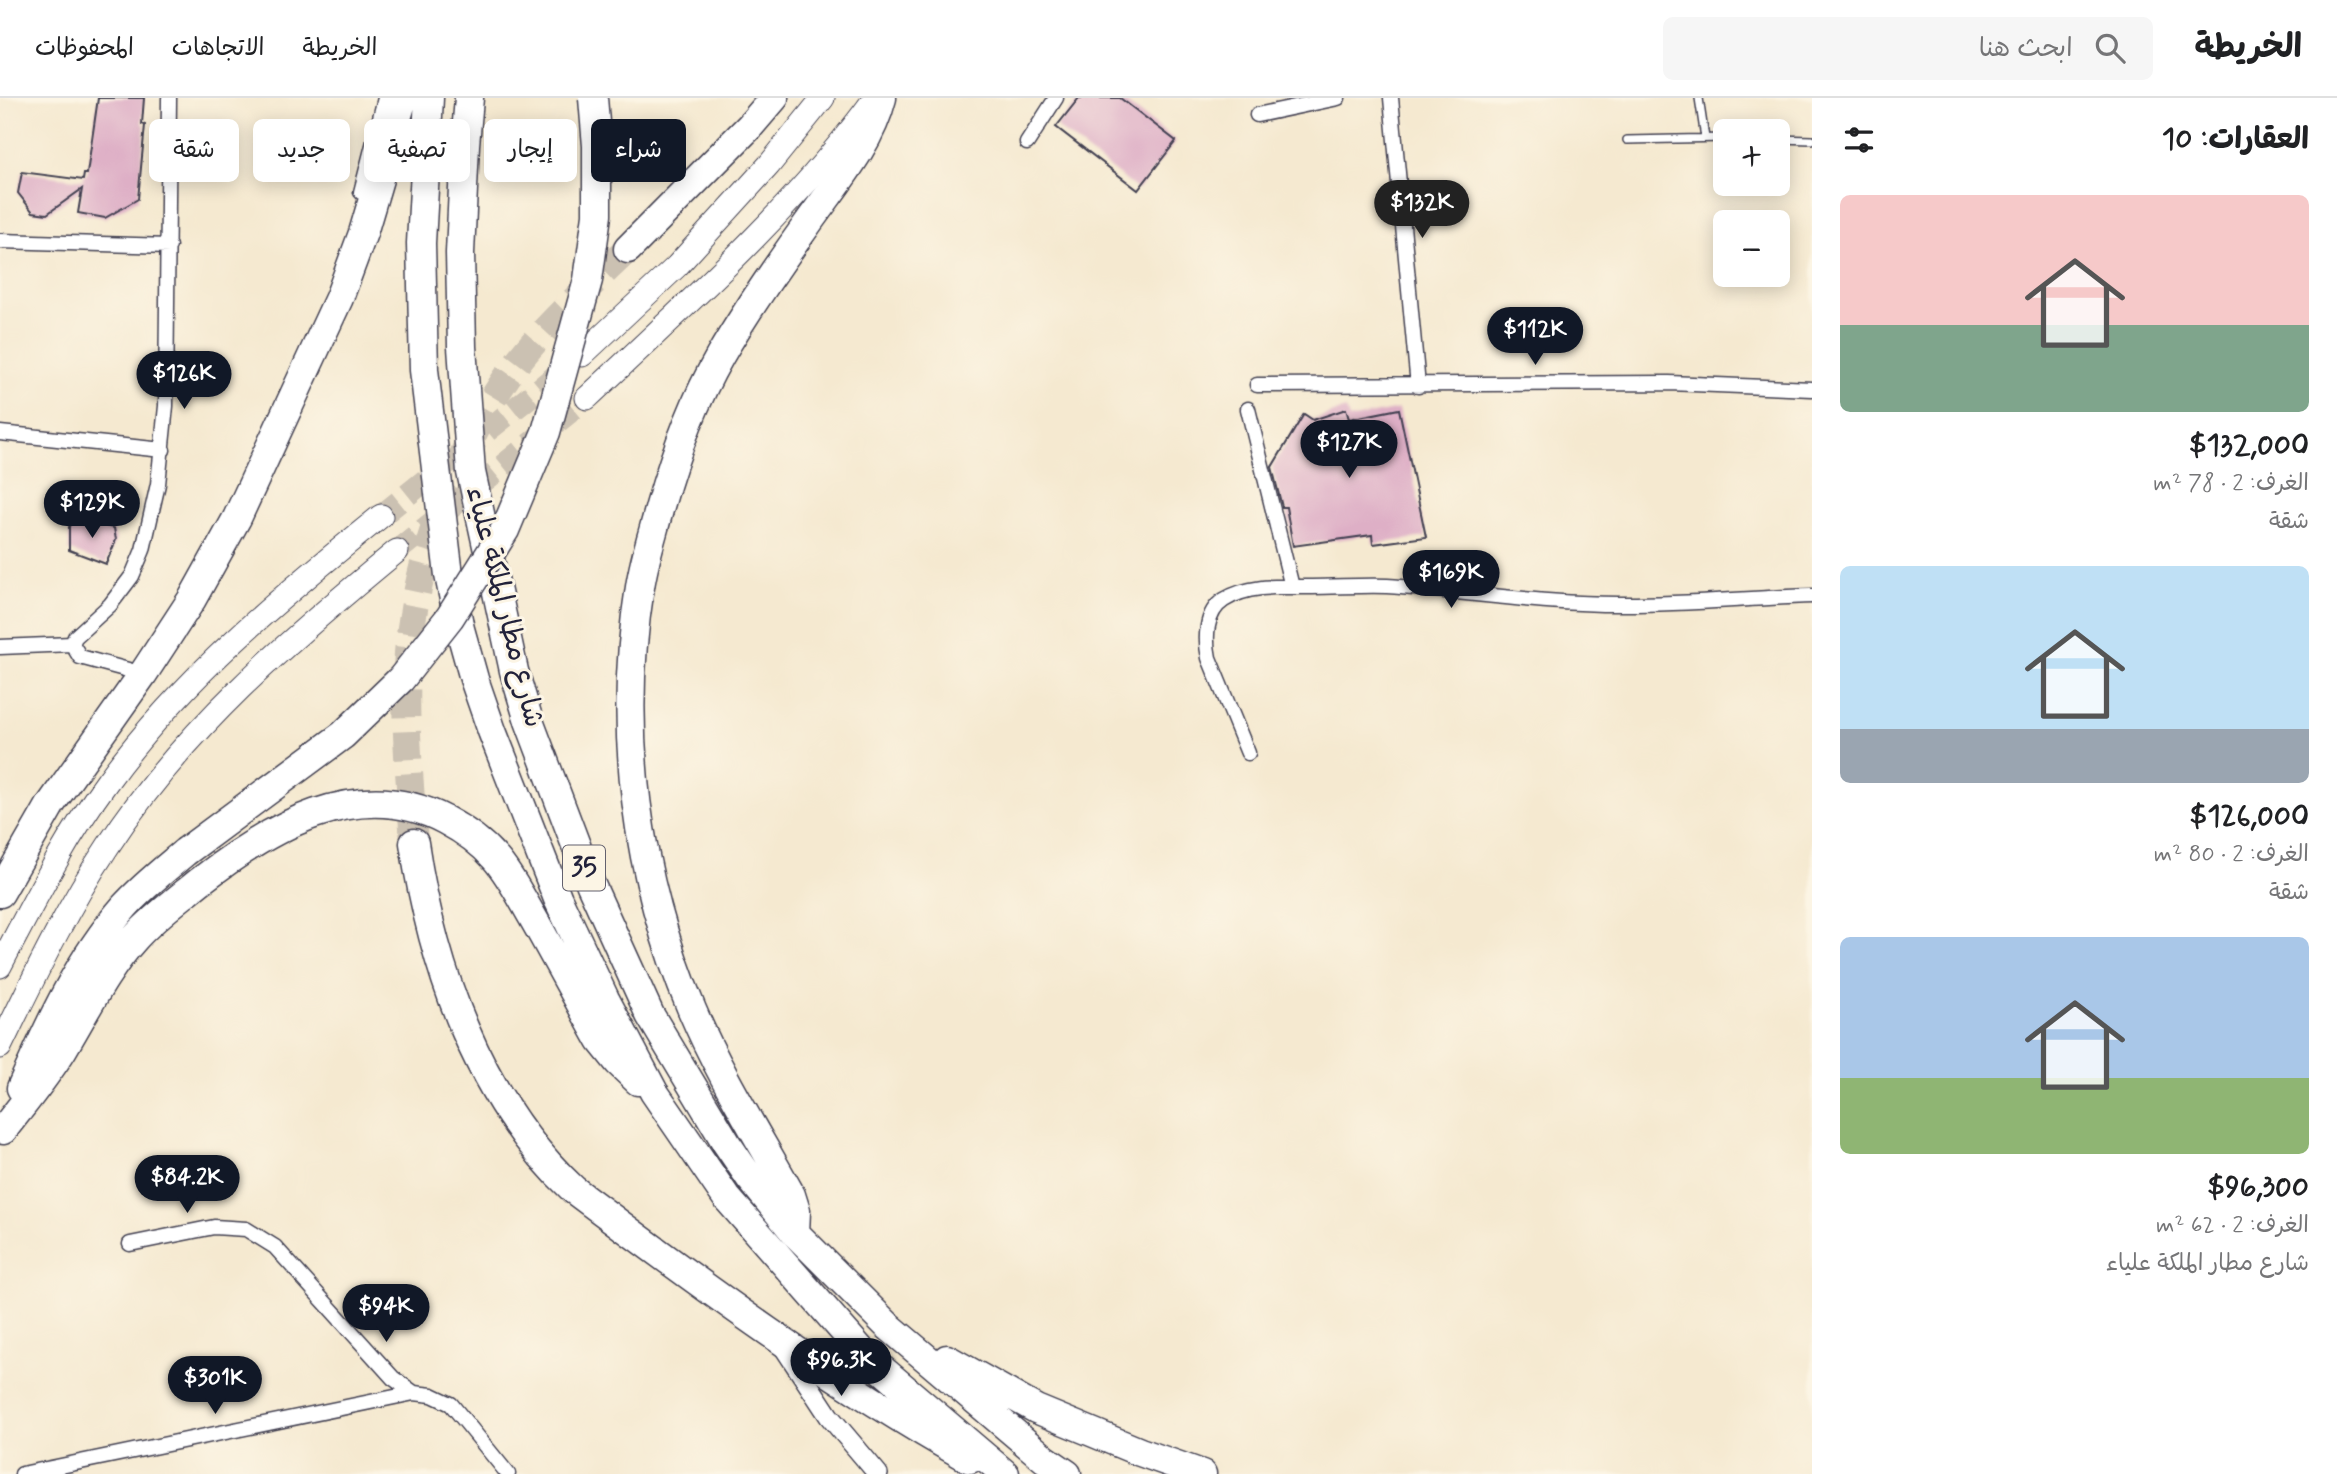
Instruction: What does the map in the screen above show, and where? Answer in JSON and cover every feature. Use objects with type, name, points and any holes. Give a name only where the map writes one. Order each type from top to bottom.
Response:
[{"type":"highway","points":[[0,893],[51,804],[143,674],[192,599],[226,539],[339,299],[363,233],[403,98]]},
{"type":"highway","name":"شارع مطار الملكة علياء","points":[[429,98],[421,243],[424,370],[439,508],[460,629],[492,731],[558,899],[605,999],[654,1092],[726,1197],[865,1355],[1005,1474]]},
{"type":"highway","name":"شارع مطار الملكة علياء","points":[[470,98],[463,169],[460,267],[462,347],[471,472],[514,671],[529,721],[590,884],[650,1015],[750,1178],[795,1233],[887,1325],[1045,1459],[1067,1474]]},
{"type":"highway","points":[[1,1132],[61,1000],[76,973],[125,906],[185,852],[343,735],[401,679],[450,617],[505,530],[546,432],[588,280],[597,215],[597,146],[593,98]]},
{"type":"highway","points":[[628,249],[750,126],[774,98]]},
{"type":"highway","points":[[795,1233],[796,1211],[792,1195],[692,1012],[660,919],[639,828],[630,705],[634,628],[640,584],[666,485],[685,427],[703,386],[763,289],[868,136],[882,98]]},
{"type":"highway","points":[[1,1132],[49,1072],[110,970],[159,914],[230,858],[268,834],[305,816],[366,802],[392,803],[437,816],[477,840],[495,858],[518,892],[601,1041],[627,1072],[654,1092]]},
{"type":"highway","points":[[414,843],[439,959],[477,1057],[501,1100],[551,1168],[574,1190],[780,1340],[932,1438],[996,1474]]},
{"type":"highway","points":[[887,1325],[1036,1409],[1140,1452],[1202,1474]]},
{"type":"main road","points":[[582,355],[677,266],[769,165],[823,98]]},
{"type":"main road","points":[[587,398],[721,272],[823,163],[875,98]]},
{"type":"main road","points":[[0,966],[67,841],[108,780],[141,738],[204,668],[243,630],[381,516]]},
{"type":"main road","points":[[0,1047],[49,945],[107,846],[179,751],[259,668],[397,551]]},
{"type":"street","points":[[72,644],[110,605],[132,576],[143,550],[151,519],[163,450],[166,406],[169,98]]},
{"type":"street","points":[[339,299],[338,268],[385,98]]},
{"type":"street","points":[[1027,143],[1056,98]]},
{"type":"street","points":[[1257,115],[1338,98]]},
{"type":"street","points":[[1391,98],[1418,386]]},
{"type":"street","points":[[0,241],[169,246]]},
{"type":"street","points":[[1257,385],[1669,383],[1812,389]]},
{"type":"street","points":[[1248,409],[1292,587]]},
{"type":"street","points":[[0,433],[163,450]]},
{"type":"street","points":[[1248,753],[1209,658],[1207,645],[1210,620],[1222,601],[1232,596],[1261,588],[1384,586],[1499,597],[1625,604],[1812,596]]},
{"type":"street","points":[[72,644],[80,657],[143,674]]},
{"type":"street","points":[[0,646],[72,644]]},
{"type":"street","points":[[130,1244],[214,1227],[246,1229],[275,1247],[393,1378],[414,1393]]},
{"type":"street","points":[[780,1340],[829,1416],[878,1474]]},
{"type":"street","points":[[22,1474],[414,1393],[432,1395],[451,1404],[508,1474]]},
{"type":"lane","points":[[1699,98],[1705,138]]},
{"type":"lane","points":[[1627,140],[1713,138]]},
{"type":"lane","points":[[1790,139],[1812,140]]},
{"type":"building","points":[[98,98],[144,98],[142,124],[145,125],[138,199],[105,218],[78,213],[82,189],[47,214],[33,212],[18,193],[22,172],[83,180],[84,174],[87,174]]},
{"type":"building","points":[[1079,98],[1120,98],[1176,141],[1138,190],[1056,127]]},
{"type":"building","points":[[1346,409],[1349,419],[1399,409],[1426,537],[1373,544],[1372,535],[1293,546],[1286,507],[1282,507],[1272,467],[1304,414],[1313,420]]},
{"type":"building","points":[[72,518],[114,528],[116,540],[106,564],[69,550],[69,527]]},
{"type":"tunnel","points":[[414,843],[407,724],[408,653],[421,576],[445,498],[478,424],[520,359],[558,316],[628,249]]},
{"type":"tunnel","points":[[381,516],[568,366]]},
{"type":"tunnel","points":[[397,551],[587,398]]}]
